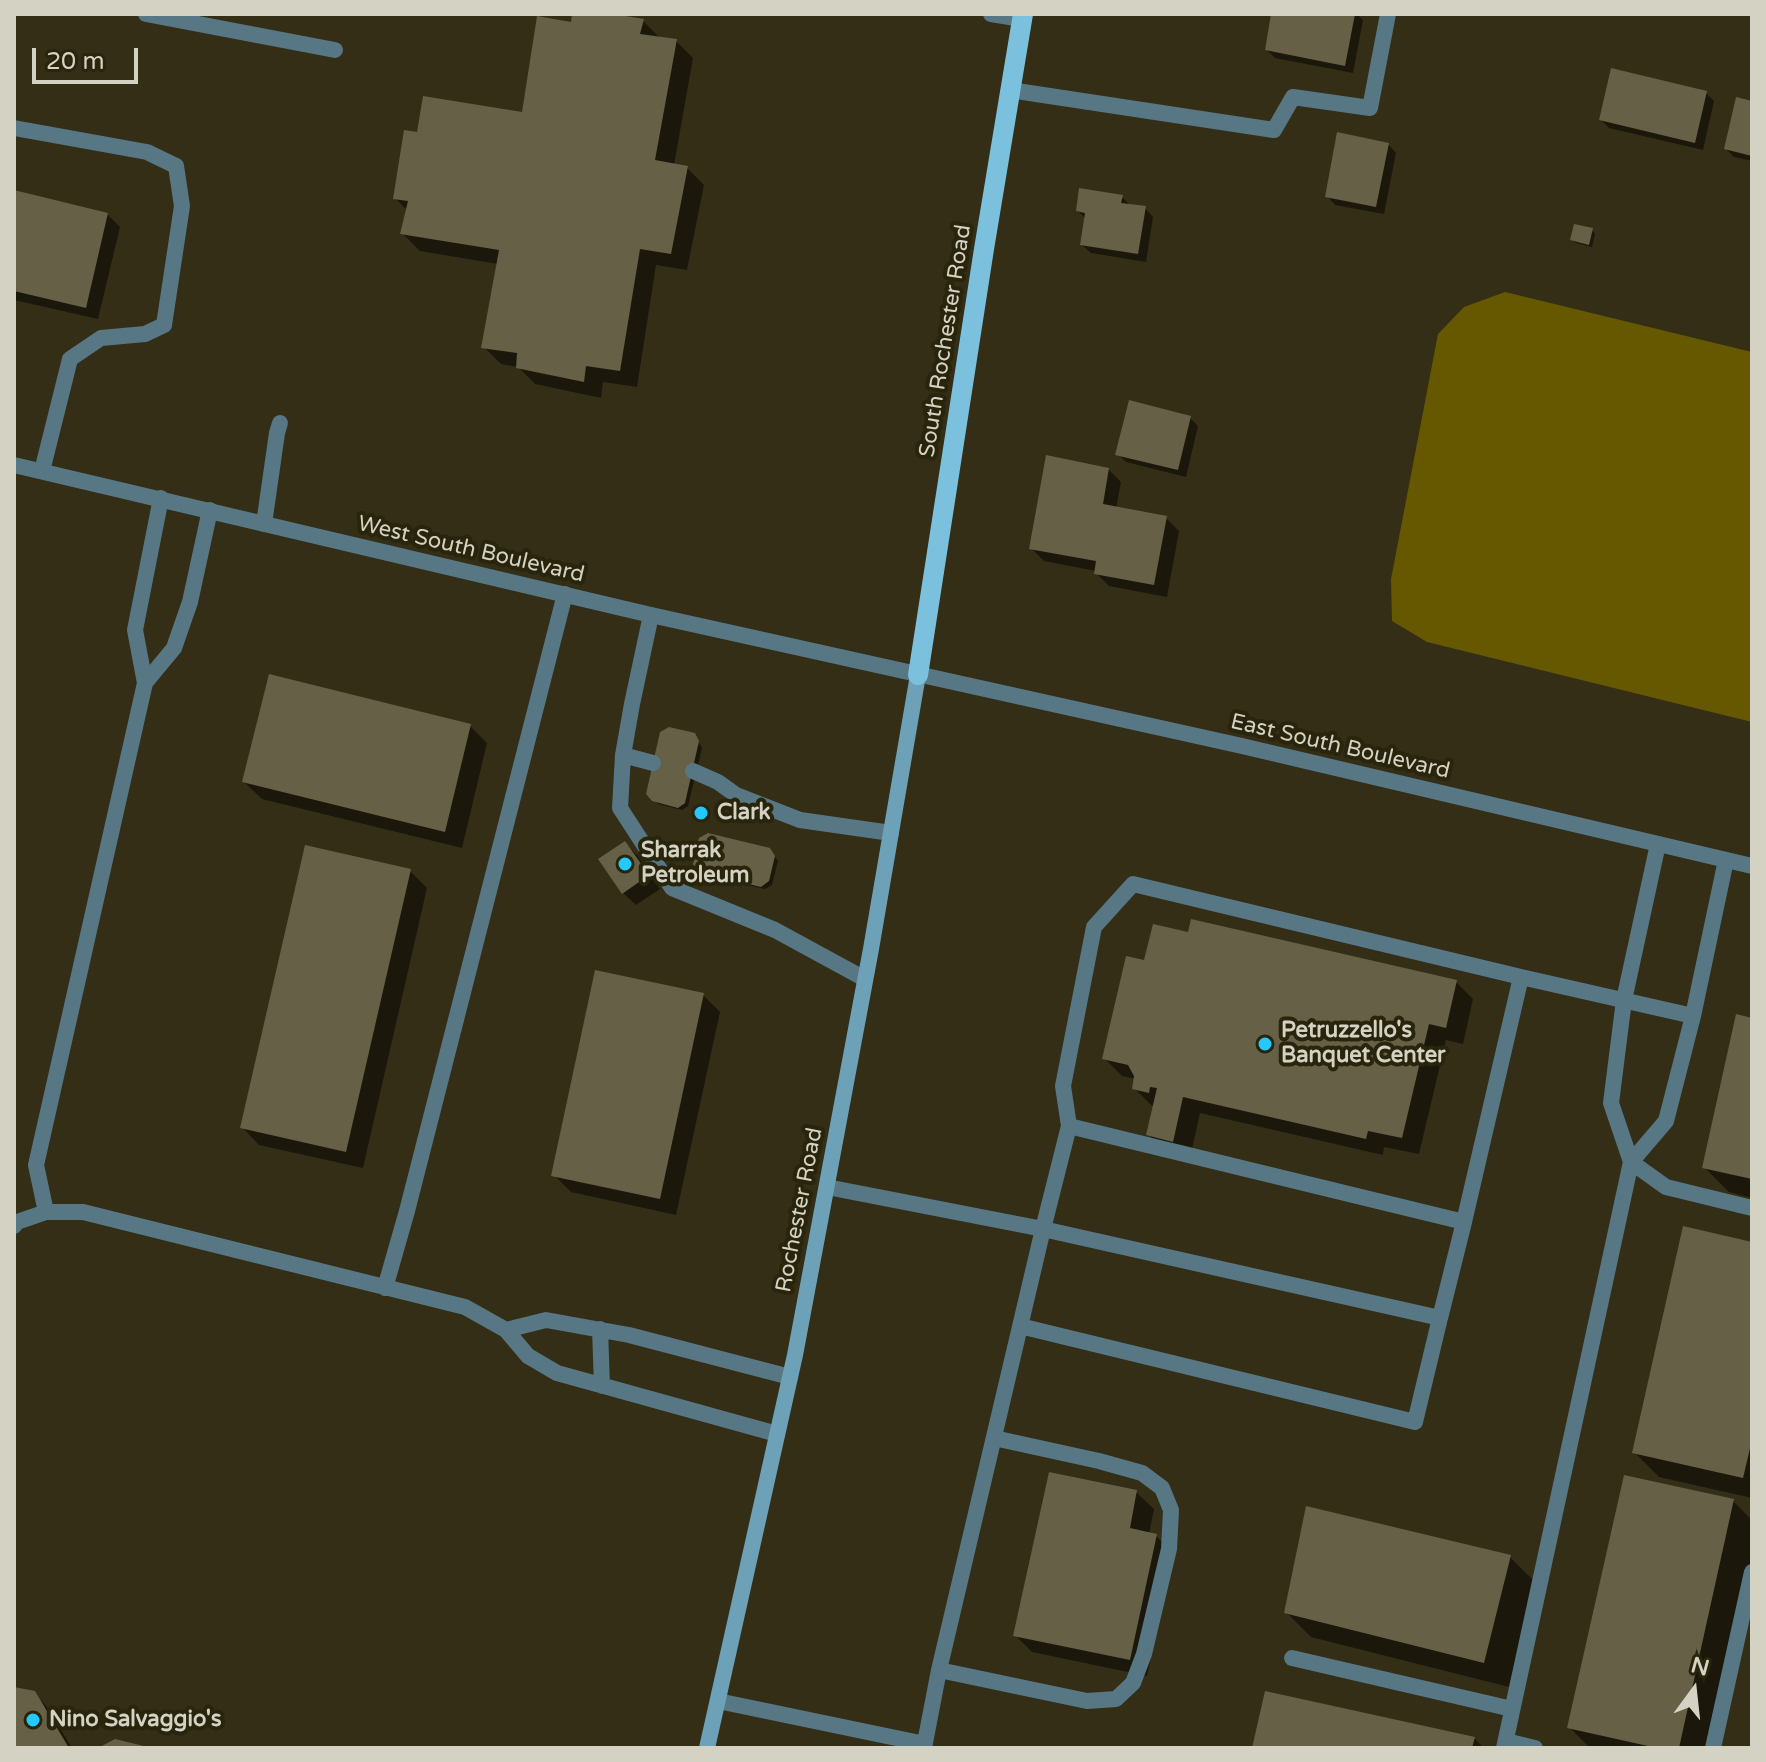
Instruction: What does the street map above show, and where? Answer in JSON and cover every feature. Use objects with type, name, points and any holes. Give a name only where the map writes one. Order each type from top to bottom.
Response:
[{"type":"main road","name":"South Rochester Road","points":[[918,675],[1022,17]]},
{"type":"main road","name":"Rochester Road","points":[[707,1748],[790,1377],[918,675]]},
{"type":"street","points":[[146,14],[335,50]]},
{"type":"street","points":[[991,14],[1022,17]]},
{"type":"street","points":[[1010,90],[1274,130],[1293,97],[1370,108],[1388,14]]},
{"type":"street","points":[[14,128],[147,152],[176,166],[182,206],[164,325],[145,334],[101,338],[70,359],[42,471]]},
{"type":"street","points":[[264,524],[280,423]]},
{"type":"street","name":"West South Boulevard","points":[[14,465],[918,675]]},
{"type":"street","points":[[46,1212],[36,1165],[145,683],[135,630],[161,498]]},
{"type":"street","points":[[145,683],[174,648],[190,602],[210,510]]},
{"type":"street","points":[[385,1288],[565,594]]},
{"type":"street","points":[[651,615],[623,755],[620,808],[672,888],[775,930],[865,979]]},
{"type":"street","name":"East South Boulevard","points":[[918,675],[1242,746],[1752,866]]},
{"type":"street","points":[[623,755],[653,763]]},
{"type":"street","points":[[693,771],[718,782],[736,795],[800,820],[891,833]]},
{"type":"street","points":[[1658,844],[1624,1000],[1611,1103],[1631,1162],[1666,1187],[1752,1208]]},
{"type":"street","points":[[1535,1748],[1505,1744],[1512,1709],[1631,1162],[1666,1121],[1693,1016],[1726,860]]},
{"type":"street","points":[[718,1701],[925,1746],[939,1670],[1069,1126],[1063,1086],[1094,927],[1133,884],[1693,1016]]},
{"type":"street","points":[[1020,1326],[1415,1422],[1521,977]]},
{"type":"street","points":[[1069,1126],[1464,1222]]},
{"type":"street","points":[[827,1187],[1043,1229],[1440,1318]]},
{"type":"street","points":[[14,1226],[17,1222],[46,1212],[83,1212],[465,1307],[506,1330],[528,1356],[557,1373],[777,1434]]},
{"type":"street","points":[[506,1330],[546,1320],[600,1329],[790,1377]]},
{"type":"street","points":[[600,1329],[602,1386]]},
{"type":"street","points":[[939,1670],[1087,1701],[1116,1699],[1133,1683],[1144,1654],[1169,1549],[1171,1510],[1162,1488],[1142,1473],[994,1438]]},
{"type":"street","points":[[1713,1748],[1752,1572]]},
{"type":"street","points":[[1292,1658],[1512,1709]]},
{"type":"shaded area","points":[[1505,292],[1752,352],[1752,722],[1427,642],[1392,621],[1391,579],[1438,334],[1464,307]]},
{"type":"building","points":[[572,14],[613,14],[644,19],[640,34],[677,39],[655,160],[688,166],[671,254],[640,249],[620,371],[586,366],[584,382],[516,368],[517,353],[481,348],[499,250],[400,234],[408,201],[393,199],[404,130],[417,132],[423,96],[522,112],[537,16],[571,22]]},
{"type":"building","points":[[1271,14],[1355,14],[1345,66],[1265,50]]},
{"type":"building","points":[[1611,68],[1707,91],[1695,143],[1599,120]]},
{"type":"building","points":[[1736,97],[1752,101],[1752,156],[1724,149]]},
{"type":"building","points":[[1337,132],[1389,143],[1376,207],[1325,197]]},
{"type":"building","points":[[1079,188],[1123,195],[1121,203],[1146,206],[1138,254],[1080,245],[1085,213],[1076,211]]},
{"type":"building","points":[[14,190],[108,213],[86,308],[14,291]]},
{"type":"building","points":[[1574,224],[1593,228],[1589,245],[1570,240]]},
{"type":"building","points":[[1129,400],[1191,416],[1178,470],[1115,455]]},
{"type":"building","points":[[1046,455],[1109,468],[1103,504],[1167,516],[1154,585],[1094,574],[1096,561],[1029,549]]},
{"type":"building","points":[[269,674],[471,724],[445,832],[242,782]]},
{"type":"building","points":[[669,727],[695,733],[699,741],[685,803],[678,808],[652,801],[646,794],[660,732]]},
{"type":"building","points":[[708,833],[770,848],[775,856],[769,881],[761,887],[699,872],[693,864],[699,838]]},
{"type":"building","points":[[625,841],[649,875],[622,894],[598,859]]},
{"type":"building","points":[[305,845],[411,869],[346,1152],[240,1128]]},
{"type":"building","name":"Petruzzello's Banquet Center","points":[[1191,919],[1457,980],[1446,1028],[1429,1024],[1402,1138],[1368,1131],[1366,1139],[1183,1097],[1173,1142],[1146,1135],[1157,1088],[1150,1087],[1149,1093],[1132,1089],[1134,1076],[1128,1065],[1102,1059],[1126,956],[1144,960],[1153,924],[1188,932]]},
{"type":"building","points":[[595,970],[704,993],[660,1199],[551,1176]]},
{"type":"building","points":[[1736,1014],[1752,1018],[1752,1179],[1702,1168]]},
{"type":"building","points":[[1683,1226],[1752,1242],[1752,1440],[1743,1478],[1632,1453]]},
{"type":"building","points":[[1049,1472],[1137,1490],[1130,1528],[1157,1534],[1130,1660],[1013,1636]]},
{"type":"building","points":[[1624,1475],[1734,1499],[1679,1748],[1657,1748],[1567,1728]]},
{"type":"building","points":[[1306,1506],[1511,1555],[1484,1663],[1284,1613]]},
{"type":"building","name":"Nino Salvaggio's","points":[[14,1687],[35,1691],[69,1748],[14,1748]]},
{"type":"building","points":[[1265,1691],[1475,1737],[1472,1748],[1252,1748]]},
{"type":"building","name":"Nino Salvaggio's","points":[[115,1739],[148,1747],[148,1748],[98,1748]]},
{"type":"place","name":"Clark","points":[[701,813]]},
{"type":"place","name":"Sharrak Petroleum","points":[[625,864]]},
{"type":"place","name":"Petruzzello's Banquet Center","points":[[1265,1044]]},
{"type":"place","name":"Nino Salvaggio's","points":[[33,1720]]}]
